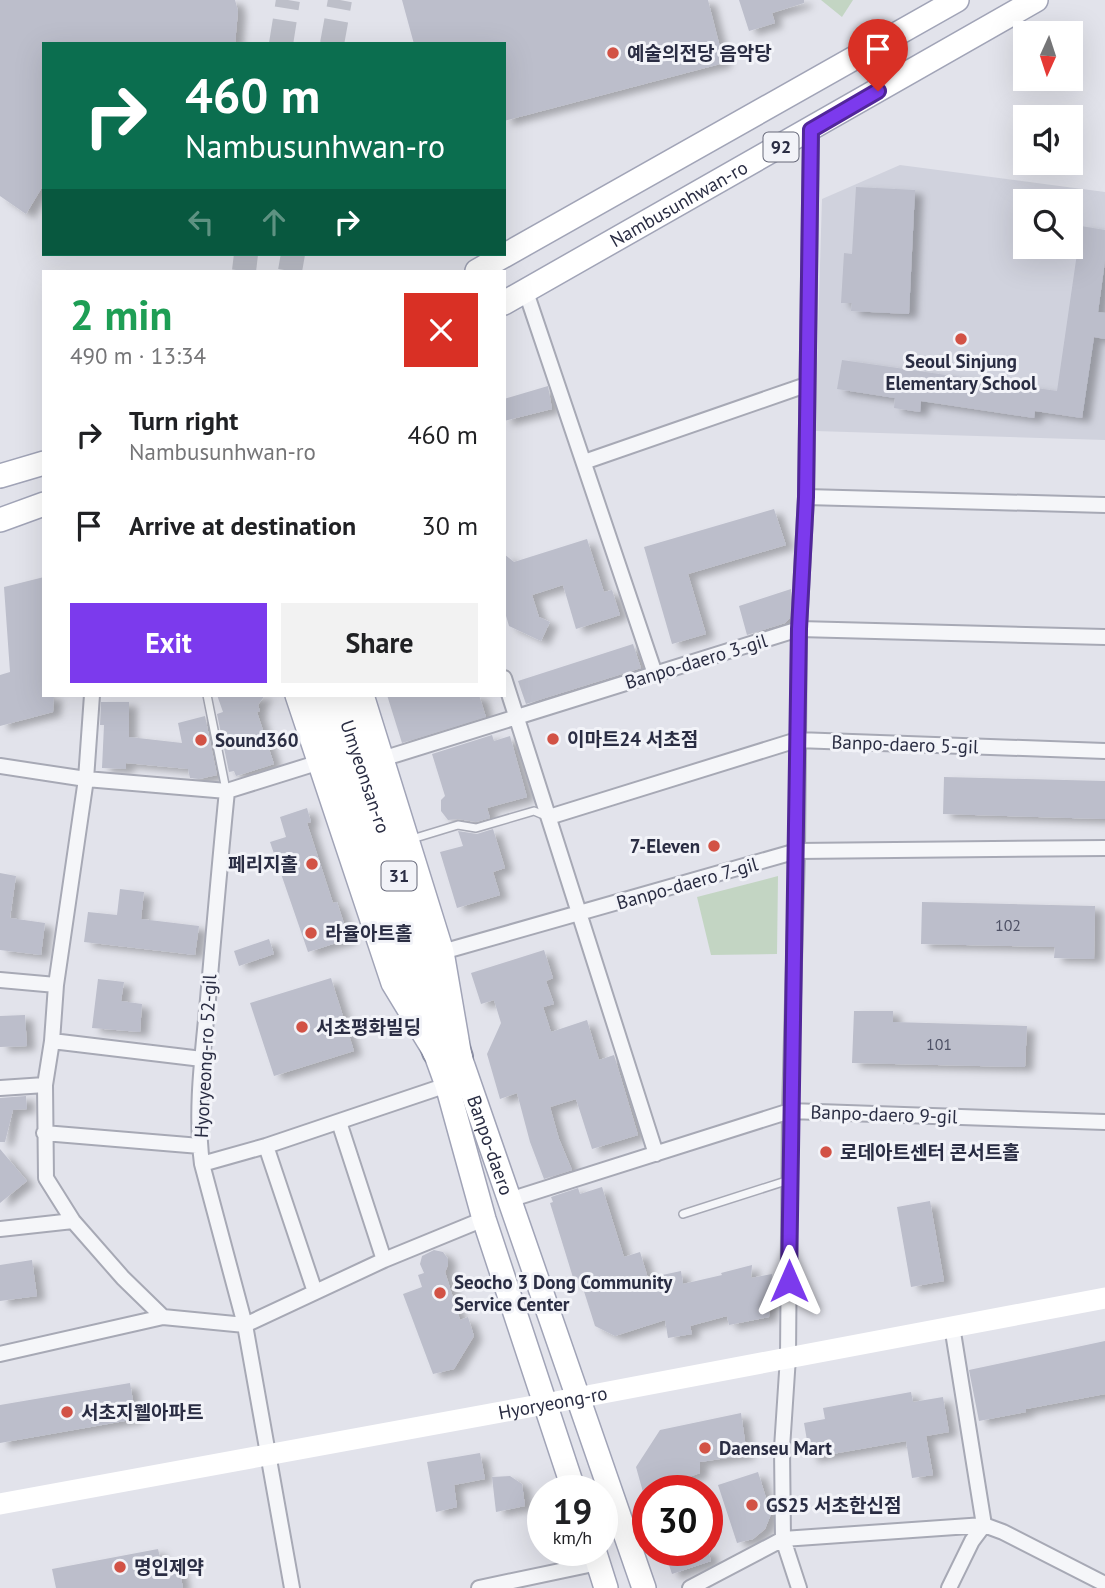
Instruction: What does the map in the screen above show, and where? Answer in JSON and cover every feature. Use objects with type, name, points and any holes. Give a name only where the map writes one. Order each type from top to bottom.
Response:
[{"type":"highway","name":"Umyeonsan-ro","points":[[320,697],[435,1052]]},
{"type":"highway","name":"Umyeonsan-ro","points":[[339,697],[460,1056]]},
{"type":"main road","name":"92","points":[[506,255],[957,0]]},
{"type":"main road","name":"Nambusunhwan-ro","points":[[506,302],[1036,0]]},
{"type":"main road","name":"92","points":[[479,270],[504,256]]},
{"type":"main road","points":[[0,476],[42,464]]},
{"type":"main road","points":[[0,520],[42,505]]},
{"type":"main road","name":"Banpo-daero","points":[[298,697],[393,983],[435,1052],[447,1085],[484,1219],[569,1475]]},
{"type":"main road","name":"Banpo-daero","points":[[363,697],[442,952],[460,1056],[576,1398],[644,1588]]},
{"type":"main road","name":"Hyoryeong-ro","points":[[0,1504],[1105,1298]]},
{"type":"main road","points":[[599,1566],[606,1588]]},
{"type":"street","points":[[799,1588],[783,1539],[782,1448],[788,1357],[799,629],[806,497],[811,130]]},
{"type":"street","points":[[526,292],[655,674]]},
{"type":"street","points":[[584,463],[806,385]]},
{"type":"street","points":[[806,497],[1105,505]]},
{"type":"street","name":"Banpo-daero 3-gil","points":[[382,759],[799,629],[1105,637]]},
{"type":"street","points":[[506,685],[656,1154]]},
{"type":"street","points":[[92,697],[86,779],[56,985],[52,1041],[45,1085],[46,1178],[73,1221],[123,1278],[163,1317]]},
{"type":"street","name":"Banpo-daero 5-gil","points":[[549,817],[797,740],[1105,751]]},
{"type":"street","points":[[0,766],[86,779],[227,791],[320,762]]},
{"type":"street","name":"Hyoryeong-ro 52-gil","points":[[227,791],[202,1059],[200,1146],[202,1164],[244,1325],[292,1588]]},
{"type":"street","name":"Banpo-daero 7-gil","points":[[442,952],[797,851],[1105,848]]},
{"type":"street","points":[[0,980],[56,985]]},
{"type":"street","points":[[52,1041],[202,1059]]},
{"type":"street","points":[[0,1088],[45,1085]]},
{"type":"street","points":[[202,1164],[266,1146],[447,1085]]},
{"type":"street","name":"Banpo-daero 9-gil","points":[[509,1200],[790,1111],[1105,1122]]},
{"type":"street","points":[[339,1122],[384,1260]]},
{"type":"street","points":[[44,1133],[200,1146]]},
{"type":"street","points":[[266,1146],[315,1292]]},
{"type":"street","points":[[0,1354],[163,1317],[244,1325],[384,1260],[484,1219]]},
{"type":"street","points":[[0,1229],[73,1221]]},
{"type":"street","points":[[949,1588],[972,1541],[984,1525],[953,1326]]},
{"type":"street","points":[[690,1588],[783,1539],[984,1525],[1003,1532],[1104,1584]]},
{"type":"street","points":[[479,1588],[562,1566]]},
{"type":"lane","name":"Hyoryeong-ro 52-gil","points":[[207,697],[227,791]]},
{"type":"lane","points":[[408,840],[458,825],[476,828],[534,811],[549,817]]},
{"type":"lane","points":[[682,1214],[789,1180]]},
{"type":"shaded area","name":"Seoul Sinjung Elementary School","points":[[900,165],[1082,189],[1013,189],[1013,259],[1083,259],[1083,189],[1105,192],[1105,440],[815,431],[822,199]]},
{"type":"green space","points":[[821,0],[853,0],[842,17]]},
{"type":"green space","points":[[778,876],[777,954],[711,955],[697,897]]},
{"type":"building","points":[[0,0],[235,0],[238,11],[235,42],[42,42],[42,187],[26,214],[0,196]]},
{"type":"building","name":"예술의전당 음악당","points":[[402,0],[708,0],[724,63],[506,120],[506,42],[413,42]]},
{"type":"building","points":[[739,0],[804,0],[804,3],[772,13],[775,23],[749,31]]},
{"type":"building","points":[[856,187],[915,190],[909,314],[851,311],[852,303],[841,303],[844,253],[852,254]]},
{"type":"building","points":[[1083,226],[1105,230],[1105,261],[1098,312],[1105,313],[1105,339],[1094,337],[1082,418],[1035,411],[1034,418],[921,401],[920,412],[894,408],[895,398],[837,389],[842,360],[1057,391],[1076,259],[1083,259]]},
{"type":"building","points":[[548,386],[552,409],[506,420],[506,398]]},
{"type":"building","points":[[774,509],[786,545],[688,574],[706,634],[672,644],[644,547]]},
{"type":"building","points":[[587,539],[604,592],[612,590],[620,615],[576,629],[563,585],[532,595],[539,617],[550,622],[541,641],[509,626],[506,616],[506,556],[514,562]]},
{"type":"building","points":[[42,578],[42,697],[54,697],[53,712],[0,726],[0,675],[10,672],[4,587]]},
{"type":"building","points":[[791,589],[790,618],[785,623],[747,635],[739,606]]},
{"type":"building","points":[[633,644],[641,668],[526,704],[518,681]]},
{"type":"building","points":[[218,697],[264,697],[258,705],[260,711],[257,712],[274,764],[236,776],[234,771],[229,772],[217,714],[223,712]]},
{"type":"building","points":[[388,697],[480,697],[486,717],[402,743]]},
{"type":"building","points":[[101,702],[129,702],[129,737],[182,743],[178,723],[205,716],[217,775],[190,778],[188,769],[126,763],[126,769],[102,768],[104,725],[100,725]]},
{"type":"building","points":[[492,735],[494,741],[510,736],[527,797],[487,808],[490,818],[476,822],[448,820],[441,811],[441,800],[445,796],[432,754]]},
{"type":"building","points":[[944,777],[1105,781],[1105,819],[943,814]]},
{"type":"building","points":[[307,808],[311,822],[307,823],[333,903],[337,902],[349,939],[308,952],[270,842],[286,837],[280,817]]},
{"type":"building","points":[[493,829],[505,868],[493,872],[500,895],[457,908],[440,852],[463,846],[458,831],[477,834]]},
{"type":"building","points":[[0,873],[16,876],[10,918],[45,923],[41,955],[0,950]]},
{"type":"building","points":[[120,889],[144,892],[141,919],[199,926],[195,955],[84,942],[88,912],[117,915]]},
{"type":"building","points":[[922,902],[1095,906],[1094,959],[1054,958],[1055,947],[921,944]]},
{"type":"building","points":[[269,939],[274,954],[239,966],[234,951]]},
{"type":"building","points":[[544,950],[553,978],[546,981],[554,1004],[543,1007],[551,1032],[587,1020],[599,1060],[614,1055],[638,1135],[592,1149],[576,1099],[550,1107],[572,1170],[544,1179],[530,1142],[517,1093],[500,1099],[487,1054],[501,1023],[494,1000],[481,1004],[471,973]]},
{"type":"building","name":"서초평화빌딩","points":[[331,978],[354,1051],[274,1076],[250,1003]]},
{"type":"building","points":[[98,979],[124,982],[121,1001],[142,1004],[140,1032],[92,1028]]},
{"type":"building","points":[[854,1011],[893,1011],[893,1022],[1027,1026],[1025,1067],[852,1063]]},
{"type":"building","points":[[25,1015],[27,1046],[0,1047],[0,1016]]},
{"type":"building","points":[[26,1096],[27,1109],[13,1110],[5,1142],[0,1142],[0,1098]]},
{"type":"building","points":[[0,1149],[27,1181],[0,1203]]},
{"type":"building","points":[[602,1187],[624,1257],[640,1252],[648,1278],[681,1271],[683,1284],[752,1265],[751,1278],[772,1274],[769,1317],[729,1325],[727,1316],[690,1326],[692,1334],[668,1338],[665,1320],[615,1336],[595,1326],[581,1282],[575,1284],[550,1203],[553,1202],[551,1197],[578,1188],[580,1194]]},
{"type":"building","points":[[930,1201],[944,1281],[911,1287],[897,1207]]},
{"type":"building","points":[[434,1250],[443,1252],[448,1259],[445,1272],[460,1320],[468,1317],[474,1336],[454,1369],[433,1374],[403,1294],[422,1287],[418,1275],[424,1273],[420,1264],[422,1256]]},
{"type":"building","points":[[32,1260],[37,1296],[0,1301],[0,1265]]},
{"type":"building","points":[[1105,1341],[1105,1394],[979,1421],[969,1370]]},
{"type":"building","name":"서초지웰아파트","points":[[130,1383],[136,1419],[0,1443],[0,1405]]},
{"type":"building","points":[[911,1392],[913,1402],[943,1397],[949,1432],[926,1436],[933,1475],[912,1478],[906,1441],[810,1458],[804,1423],[825,1419],[823,1408]]},
{"type":"building","points":[[741,1413],[747,1455],[700,1462],[700,1473],[694,1475],[638,1475],[636,1467],[660,1430]]},
{"type":"building","points":[[480,1453],[485,1479],[454,1485],[457,1507],[436,1512],[427,1462]]},
{"type":"building","points":[[758,1472],[771,1514],[765,1529],[753,1539],[737,1543],[723,1500],[723,1483]]},
{"type":"building","points":[[510,1476],[522,1484],[525,1506],[496,1512],[492,1477]]},
{"type":"building","name":"명인제약","points":[[158,1549],[162,1565],[178,1562],[183,1588],[56,1588],[52,1569]]},
{"type":"building","points":[[669,1566],[696,1566],[672,1574]]},
{"type":"tunnel","points":[[281,42],[288,0]]},
{"type":"tunnel","points":[[332,42],[340,0]]},
{"type":"tunnel","points":[[244,270],[246,256]]},
{"type":"tunnel","points":[[290,270],[293,256]]},
{"type":"place","name":"예술의전당 음악당","points":[[613,53]]},
{"type":"place","name":"Seoul Sinjung Elementary School","points":[[961,339]]},
{"type":"place","name":"이마트24 서초점","points":[[553,739]]},
{"type":"place","name":"Sound360","points":[[201,740]]},
{"type":"place","name":"7-Eleven","points":[[714,846]]},
{"type":"place","name":"페리지홀","points":[[312,864]]},
{"type":"place","name":"라율아트홀","points":[[311,933]]},
{"type":"place","name":"서초평화빌딩","points":[[302,1027]]},
{"type":"place","name":"로데아트센터 콘서트홀","points":[[826,1152]]},
{"type":"place","name":"Seocho 3 Dong Community Service Center","points":[[440,1293]]},
{"type":"place","name":"서초지웰아파트","points":[[67,1412]]},
{"type":"place","name":"Daenseu Mart","points":[[705,1448]]},
{"type":"place","name":"GS25 서초한신점","points":[[752,1505]]},
{"type":"place","name":"명인제약","points":[[120,1567]]},
{"type":"route","points":[[789,1281],[799,629],[806,497],[811,130],[878,91]]}]
